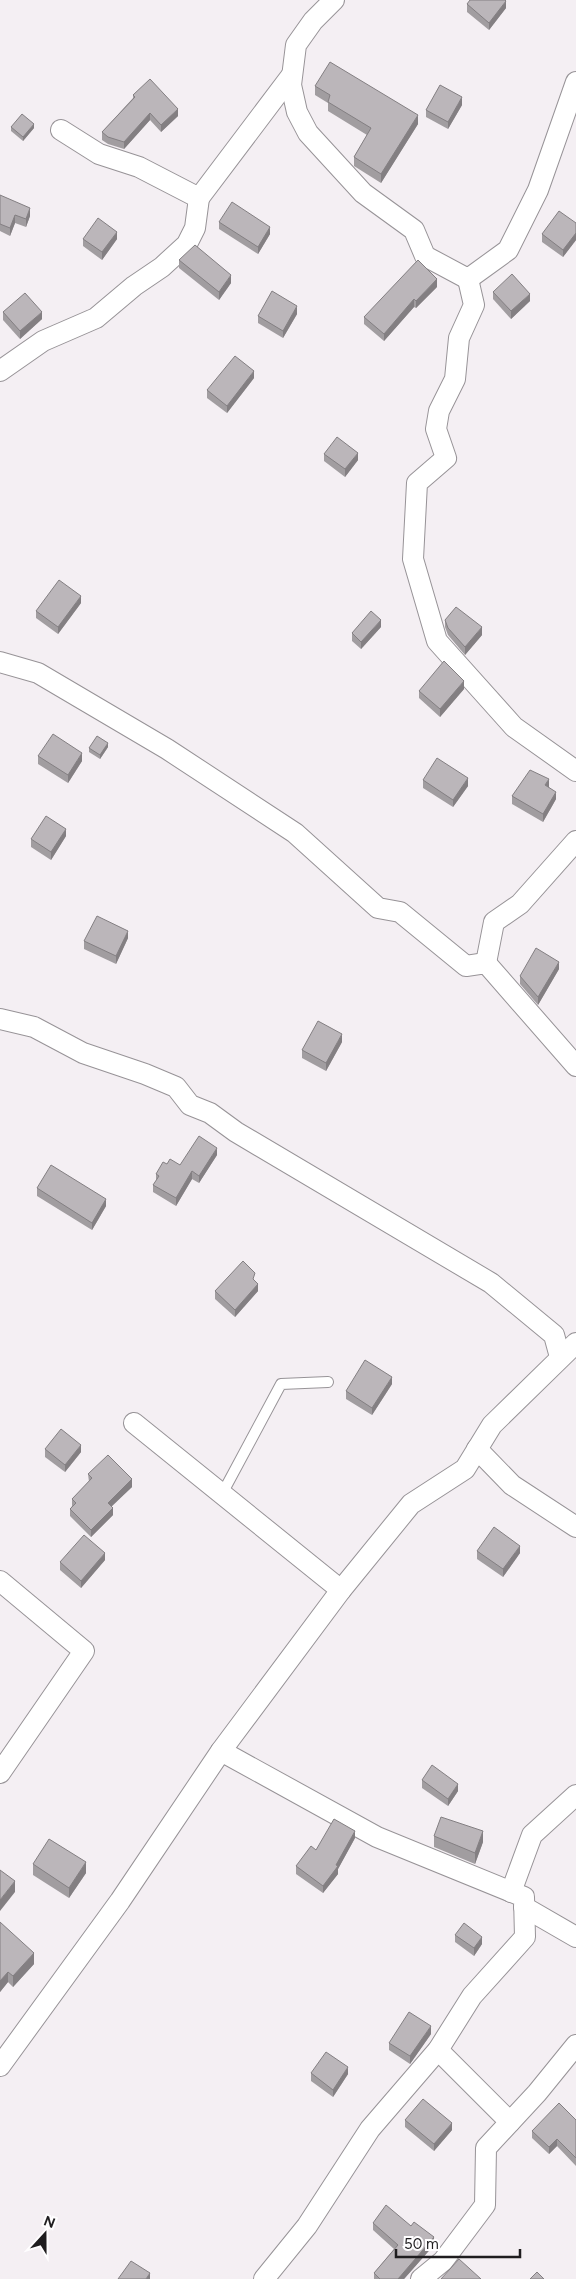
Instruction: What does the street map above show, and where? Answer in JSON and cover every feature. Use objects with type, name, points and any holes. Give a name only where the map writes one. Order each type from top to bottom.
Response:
[{"type":"street","points":[[334,0],[313,21],[296,46],[291,85],[297,112],[308,133],[362,193],[414,230],[425,256],[468,279],[474,305],[459,338],[455,379],[439,411],[436,429],[446,458],[417,483],[413,559],[437,640],[514,727],[576,771]]},
{"type":"street","points":[[0,370],[43,340],[96,318],[134,286],[162,267],[187,244],[195,228],[199,198],[291,76]]},
{"type":"street","points":[[468,279],[508,250],[538,190],[576,82]]},
{"type":"street","points":[[61,130],[99,154],[139,167],[199,198]]},
{"type":"street","points":[[0,662],[38,673],[167,749],[295,833],[378,908],[400,912],[466,966],[486,963]]},
{"type":"street","points":[[486,963],[494,922],[520,904],[576,841]]},
{"type":"street","points":[[486,963],[576,1066]]},
{"type":"street","points":[[0,1019],[34,1027],[84,1053],[176,1087],[190,1105],[210,1113],[236,1132],[491,1283],[554,1335],[560,1357]]},
{"type":"street","points":[[0,2066],[120,1900],[221,1751],[341,1590],[411,1504],[465,1469],[492,1425],[576,1343]]},
{"type":"street","points":[[134,1423],[341,1590]]},
{"type":"street","points":[[477,1449],[512,1485],[576,1527]]},
{"type":"street","points":[[0,1581],[84,1652],[0,1772]]},
{"type":"street","points":[[221,1751],[377,1837],[524,1897],[524,1937],[472,1996],[438,2050],[370,2129],[307,2226],[264,2279]]},
{"type":"street","points":[[511,1892],[532,1835],[576,1795]]},
{"type":"street","points":[[524,1907],[576,1937]]},
{"type":"street","points":[[438,2050],[510,2122]]},
{"type":"street","points":[[421,2279],[443,2261],[485,2205],[486,2148],[572,2057]]},
{"type":"lane","points":[[222,1494],[281,1384],[328,1382]]},
{"type":"building","points":[[470,0],[506,1],[489,23],[467,4]]},
{"type":"building","points":[[330,62],[418,115],[381,174],[354,157],[371,128],[328,102],[330,95],[315,86]]},
{"type":"building","points":[[150,79],[178,109],[161,125],[150,113],[124,142],[108,137],[102,132],[135,97],[133,95]]},
{"type":"building","points":[[440,85],[462,97],[448,122],[426,110]]},
{"type":"building","points":[[22,114],[34,124],[23,137],[11,127]]},
{"type":"building","points":[[0,195],[30,208],[26,219],[15,215],[10,228],[0,224]]},
{"type":"building","points":[[232,202],[270,227],[258,247],[219,222]]},
{"type":"building","points":[[559,211],[576,223],[576,233],[563,250],[542,234]]},
{"type":"building","points":[[98,218],[117,232],[102,252],[83,239]]},
{"type":"building","points":[[195,245],[231,275],[219,292],[179,260]]},
{"type":"building","points":[[418,260],[437,279],[416,301],[414,299],[384,334],[364,317]]},
{"type":"building","points":[[512,274],[530,294],[511,311],[493,292]]},
{"type":"building","points":[[272,291],[297,306],[283,331],[258,316]]},
{"type":"building","points":[[25,293],[42,312],[20,331],[3,312]]},
{"type":"building","points":[[235,356],[254,371],[227,406],[207,390]]},
{"type":"building","points":[[337,437],[358,453],[345,469],[324,454]]},
{"type":"building","points":[[59,580],[81,596],[58,627],[36,611]]},
{"type":"building","points":[[456,607],[482,627],[465,647],[448,628],[445,620]]},
{"type":"building","points":[[371,611],[381,620],[361,642],[352,633]]},
{"type":"building","points":[[444,661],[464,681],[440,709],[419,691]]},
{"type":"building","points":[[53,734],[82,753],[68,775],[38,756]]},
{"type":"building","points":[[97,736],[108,743],[100,755],[89,748]]},
{"type":"building","points":[[437,758],[468,778],[453,800],[423,780]]},
{"type":"building","points":[[530,770],[549,779],[545,785],[556,792],[543,814],[512,796]]},
{"type":"building","points":[[46,816],[66,829],[51,852],[31,839]]},
{"type":"building","points":[[97,916],[128,931],[116,956],[84,941]]},
{"type":"building","points":[[536,948],[559,962],[538,997],[520,976]]},
{"type":"building","points":[[318,1021],[342,1034],[326,1063],[302,1050]]},
{"type":"building","points":[[199,1136],[217,1148],[199,1176],[192,1171],[176,1198],[153,1185],[159,1176],[156,1174],[163,1162],[167,1164],[170,1159],[180,1165]]},
{"type":"building","points":[[51,1165],[106,1199],[92,1223],[37,1188]]},
{"type":"building","points":[[243,1261],[255,1273],[253,1279],[258,1284],[235,1310],[215,1291]]},
{"type":"building","points":[[365,1360],[392,1377],[372,1408],[346,1391]]},
{"type":"building","points":[[61,1429],[81,1445],[65,1465],[45,1449]]},
{"type":"building","points":[[108,1455],[132,1479],[108,1503],[113,1508],[91,1530],[70,1509],[76,1503],[72,1499],[92,1478],[88,1474]]},
{"type":"building","points":[[494,1527],[520,1546],[503,1569],[477,1551]]},
{"type":"building","points":[[84,1535],[105,1553],[81,1581],[60,1562]]},
{"type":"building","points":[[432,1765],[458,1784],[448,1799],[422,1780]]},
{"type":"building","points":[[441,1817],[483,1831],[475,1853],[434,1836]]},
{"type":"building","points":[[334,1819],[355,1831],[336,1865],[338,1866],[323,1886],[296,1866],[311,1846],[316,1850]]},
{"type":"building","points":[[49,1839],[86,1862],[69,1888],[33,1864]]},
{"type":"building","points":[[0,1870],[15,1881],[0,1900]]},
{"type":"building","points":[[0,1922],[34,1953],[13,1976],[8,1972],[0,1981]]},
{"type":"building","points":[[464,1923],[482,1937],[474,1948],[455,1935]]},
{"type":"building","points":[[409,2012],[431,2026],[410,2056],[389,2043]]},
{"type":"building","points":[[326,2052],[348,2067],[333,2090],[311,2073]]},
{"type":"building","points":[[423,2099],[452,2123],[434,2144],[405,2120]]},
{"type":"building","points":[[559,2103],[576,2120],[576,2158],[557,2139],[549,2147],[532,2131]]},
{"type":"building","points":[[386,2205],[411,2226],[414,2222],[434,2237],[398,2279],[380,2279],[374,2273],[398,2245],[373,2223]]},
{"type":"building","points":[[459,2259],[481,2279],[441,2279]]},
{"type":"building","points":[[131,2261],[150,2273],[146,2279],[118,2279]]},
{"type":"building","points":[[537,2272],[544,2279],[530,2279]]}]
